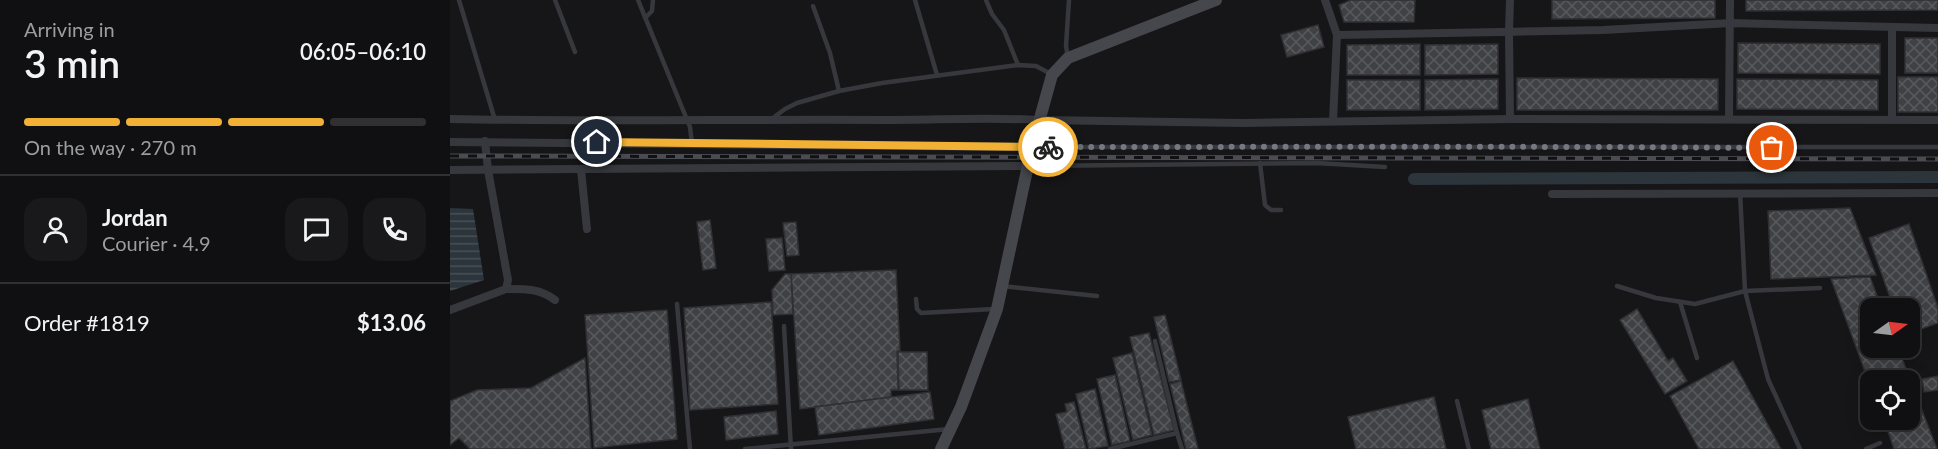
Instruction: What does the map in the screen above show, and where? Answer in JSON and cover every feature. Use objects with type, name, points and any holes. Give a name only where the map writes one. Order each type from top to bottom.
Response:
[{"type":"street","points":[[941,449],[951,429],[997,309],[1032,147],[1052,75],[1068,58],[1216,0]]},
{"type":"street","points":[[1325,0],[1336,35],[1333,121]]},
{"type":"street","points":[[1510,0],[1510,119]]},
{"type":"street","points":[[1729,119],[1730,0]]},
{"type":"street","points":[[1336,35],[1509,33],[1731,23],[1938,28]]},
{"type":"street","points":[[1892,27],[1892,120]]},
{"type":"street","points":[[450,119],[688,123],[1008,118],[1243,123],[1510,119],[1938,120]]},
{"type":"street","points":[[450,141],[692,141],[1032,147]]},
{"type":"street","points":[[485,141],[508,280],[506,290]]},
{"type":"street","points":[[450,170],[1029,166]]},
{"type":"street","points":[[581,170],[587,229]]},
{"type":"street","points":[[1552,194],[1938,193]]},
{"type":"street","points":[[450,310],[506,290],[535,290],[555,300]]},
{"type":"lane","points":[[459,0],[495,120]]},
{"type":"lane","points":[[555,0],[575,52]]},
{"type":"lane","points":[[638,0],[688,123],[692,141]]},
{"type":"lane","points":[[645,18],[651,11],[653,0]]},
{"type":"lane","points":[[915,0],[937,75]]},
{"type":"lane","points":[[986,0],[992,14],[1004,30],[1018,65]]},
{"type":"lane","points":[[1068,58],[1066,46],[1070,0]]},
{"type":"lane","points":[[813,6],[830,53],[839,91]]},
{"type":"lane","points":[[771,120],[797,103],[839,91],[937,75],[1018,65],[1036,66],[1052,75]]},
{"type":"lane","points":[[1032,147],[1938,147]]},
{"type":"lane","points":[[1029,166],[1260,163],[1385,166]]},
{"type":"lane","points":[[1260,163],[1265,205],[1271,210],[1281,210]]},
{"type":"lane","points":[[1740,192],[1745,291],[1768,379],[1800,449]]},
{"type":"lane","points":[[1002,286],[1097,296]]},
{"type":"lane","points":[[1617,286],[1656,298],[1695,304],[1745,291],[1820,288]]},
{"type":"lane","points":[[916,299],[917,309],[921,313],[997,309]]},
{"type":"lane","points":[[1680,302],[1697,358]]},
{"type":"lane","points":[[677,304],[690,449]]},
{"type":"lane","points":[[784,326],[790,446]]},
{"type":"lane","points":[[1155,341],[1182,449]]},
{"type":"lane","points":[[1457,401],[1469,449]]},
{"type":"lane","points":[[745,449],[951,429]]},
{"type":"lane","points":[[1110,449],[1177,433]]},
{"type":"lane","points":[[1866,449],[1880,443]]},
{"type":"shaded area","points":[[450,208],[473,209],[484,280],[450,291]]},
{"type":"building","points":[[1351,0],[1415,0],[1414,22],[1344,22],[1339,5]]},
{"type":"building","points":[[1552,0],[1715,0],[1715,18],[1552,19]]},
{"type":"building","points":[[1746,0],[1938,0],[1938,10],[1746,11]]},
{"type":"building","points":[[1318,25],[1324,47],[1287,57],[1281,35]]},
{"type":"building","points":[[1905,38],[1938,38],[1938,73],[1905,73]]},
{"type":"building","points":[[1738,43],[1880,44],[1880,74],[1738,73]]},
{"type":"building","points":[[1420,44],[1420,75],[1347,75],[1347,45]]},
{"type":"building","points":[[1498,44],[1498,74],[1425,75],[1425,45]]},
{"type":"building","points":[[1898,77],[1938,77],[1938,112],[1898,112]]},
{"type":"building","points":[[1517,78],[1718,79],[1718,110],[1517,110]]},
{"type":"building","points":[[1498,79],[1498,109],[1425,110],[1425,80]]},
{"type":"building","points":[[1737,79],[1878,80],[1878,110],[1737,109]]},
{"type":"building","points":[[1347,80],[1420,80],[1420,110],[1347,110]]},
{"type":"building","points":[[1850,208],[1876,275],[1771,279],[1768,211]]},
{"type":"building","points":[[710,220],[716,268],[703,270],[697,222]]},
{"type":"building","points":[[796,222],[799,255],[787,256],[783,223]]},
{"type":"building","points":[[1909,224],[1938,308],[1938,323],[1920,329],[1920,298],[1890,298],[1869,238]]},
{"type":"building","points":[[782,238],[785,270],[769,271],[766,239]]},
{"type":"building","points":[[896,270],[900,351],[897,351],[898,390],[891,390],[891,397],[800,409],[791,274]]},
{"type":"building","points":[[785,274],[791,274],[793,314],[773,315],[772,290]]},
{"type":"building","points":[[1870,277],[1878,298],[1860,298],[1860,358],[1831,279]]},
{"type":"building","points":[[771,302],[778,404],[690,410],[684,308]]},
{"type":"building","points":[[1637,309],[1668,361],[1673,358],[1687,381],[1665,394],[1620,320]]},
{"type":"building","points":[[667,310],[677,439],[594,448],[585,315]]},
{"type":"building","points":[[1165,315],[1181,380],[1169,382],[1154,317]]},
{"type":"building","points":[[1149,333],[1174,430],[1154,435],[1130,337]]},
{"type":"building","points":[[898,352],[927,352],[928,390],[899,390]]},
{"type":"building","points":[[1132,353],[1152,435],[1133,440],[1113,358]]},
{"type":"building","points":[[585,358],[591,449],[470,449],[459,438],[450,445],[450,401],[477,390],[531,388]]},
{"type":"building","points":[[1860,358],[1902,358],[1906,370],[1864,370]]},
{"type":"building","points":[[1733,361],[1781,449],[1699,449],[1670,396]]},
{"type":"building","points":[[1115,375],[1130,441],[1112,445],[1097,379]]},
{"type":"building","points":[[1938,376],[1938,390],[1924,392],[1922,379]]},
{"type":"building","points":[[1181,381],[1198,449],[1186,449],[1170,384]]},
{"type":"building","points":[[1095,389],[1108,446],[1089,449],[1076,394]]},
{"type":"building","points":[[930,392],[934,419],[819,435],[815,407]]},
{"type":"building","points":[[1434,397],[1446,449],[1356,449],[1348,417]]},
{"type":"building","points":[[1528,399],[1540,449],[1491,449],[1482,410]]},
{"type":"building","points":[[1074,402],[1086,449],[1065,449],[1056,414],[1067,412],[1065,404]]},
{"type":"building","points":[[1920,405],[1937,449],[1894,449],[1887,430],[1920,430]]},
{"type":"building","points":[[776,411],[778,434],[726,440],[724,417]]},
{"type":"waterway","points":[[1414,179],[1938,177]]},
{"type":"railway","points":[[450,156],[1938,159]]},
{"type":"way so far","points":[[1048,147],[1772,148]]},
{"type":"route","points":[[597,142],[1048,147]]}]
